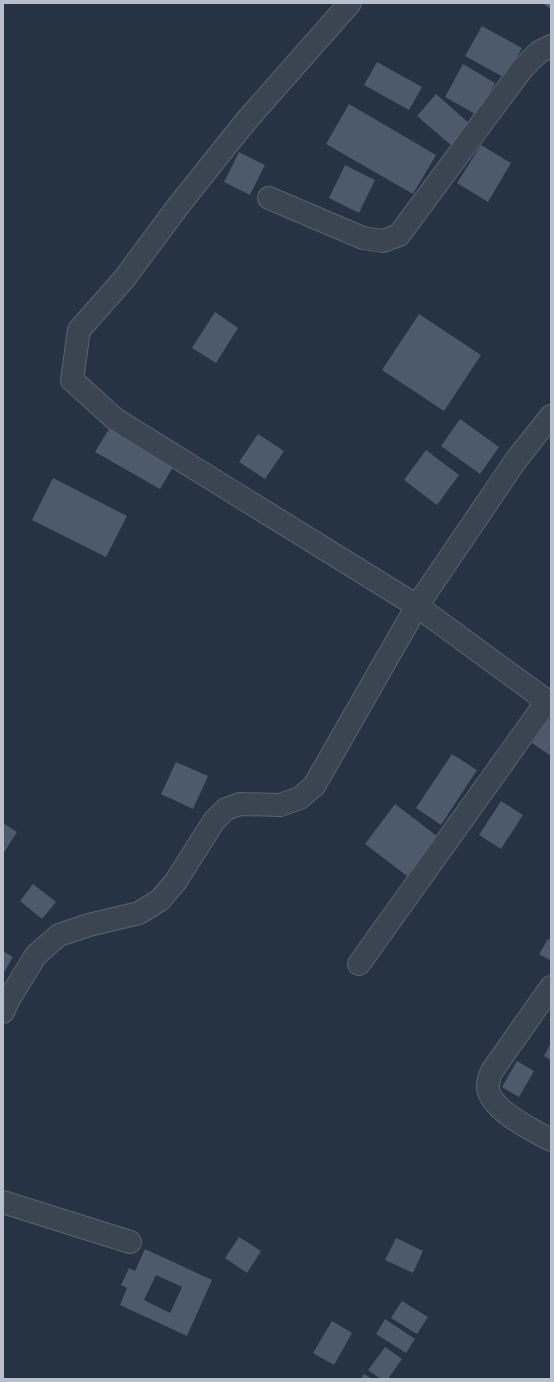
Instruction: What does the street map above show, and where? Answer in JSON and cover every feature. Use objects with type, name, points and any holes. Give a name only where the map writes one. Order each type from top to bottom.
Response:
[{"type":"street","points":[[350,3],[246,121],[179,205],[124,279],[79,330],[72,380],[115,420],[417,606],[549,703],[359,964]]},
{"type":"street","points":[[269,198],[363,238],[383,241],[399,234],[522,69],[539,52],[551,46]]},
{"type":"street","points":[[3,1012],[9,999],[36,955],[59,935],[89,925],[139,913],[160,900],[176,881],[214,821],[226,809],[240,804],[280,805],[300,798],[314,786],[417,606],[516,460],[551,416]]},
{"type":"street","points":[[551,988],[492,1071],[487,1087],[494,1102],[510,1116],[551,1140]]},
{"type":"street","points":[[3,1202],[130,1242]]},
{"type":"building","points":[[542,3],[551,3],[551,9]]},
{"type":"building","points":[[482,26],[522,48],[505,78],[465,56]]},
{"type":"building","points":[[377,62],[422,87],[409,110],[364,85]]},
{"type":"building","points":[[463,64],[495,83],[477,115],[445,97]]},
{"type":"building","points":[[436,94],[470,124],[452,146],[417,116]]},
{"type":"building","points":[[349,104],[436,155],[413,194],[326,144]]},
{"type":"building","points":[[481,145],[511,163],[488,202],[457,183]]},
{"type":"building","points":[[239,152],[265,165],[250,195],[224,182]]},
{"type":"building","points":[[345,165],[375,180],[359,213],[329,198]]},
{"type":"building","points":[[215,312],[238,328],[216,363],[192,348]]},
{"type":"building","points":[[419,314],[481,355],[444,411],[382,370]]},
{"type":"building","points":[[460,419],[499,447],[480,474],[441,446]]},
{"type":"building","points":[[109,429],[173,467],[160,489],[95,452]]},
{"type":"building","points":[[258,434],[284,451],[265,479],[239,462]]},
{"type":"building","points":[[426,450],[459,475],[437,505],[404,480]]},
{"type":"building","points":[[53,478],[127,516],[106,557],[32,520]]},
{"type":"building","points":[[548,719],[551,721],[551,756],[532,743]]},
{"type":"building","points":[[452,754],[477,770],[441,825],[416,808]]},
{"type":"building","points":[[176,762],[208,776],[193,809],[161,794]]},
{"type":"building","points":[[501,801],[523,815],[501,849],[479,835]]},
{"type":"building","points":[[395,804],[437,836],[407,876],[365,844]]},
{"type":"building","points":[[3,823],[17,832],[3,854]]},
{"type":"building","points":[[33,884],[56,902],[42,919],[20,901]]},
{"type":"building","points":[[548,939],[551,941],[551,961],[539,954]]},
{"type":"building","points":[[3,951],[13,957],[3,974]]},
{"type":"building","points":[[551,1043],[551,1060],[544,1056]]},
{"type":"building","points":[[517,1061],[534,1071],[519,1097],[502,1087]]},
{"type":"building","points":[[239,1237],[261,1251],[247,1273],[225,1258]]},
{"type":"building","points":[[396,1238],[423,1251],[413,1273],[385,1260]]},
{"type":"building","points":[[145,1249],[212,1280],[187,1336],[120,1305],[127,1288],[121,1285],[129,1268],[135,1271]],"holes":[[[156,1275],[182,1287],[170,1313],[144,1300]]]},
{"type":"building","points":[[402,1301],[428,1317],[417,1334],[391,1318]]},
{"type":"building","points":[[385,1319],[415,1339],[406,1353],[376,1334]]},
{"type":"building","points":[[332,1321],[352,1333],[334,1365],[313,1353]]},
{"type":"building","points":[[385,1347],[402,1359],[388,1379],[381,1379],[368,1370]]},
{"type":"building","points":[[364,1374],[372,1379],[361,1379]]}]
